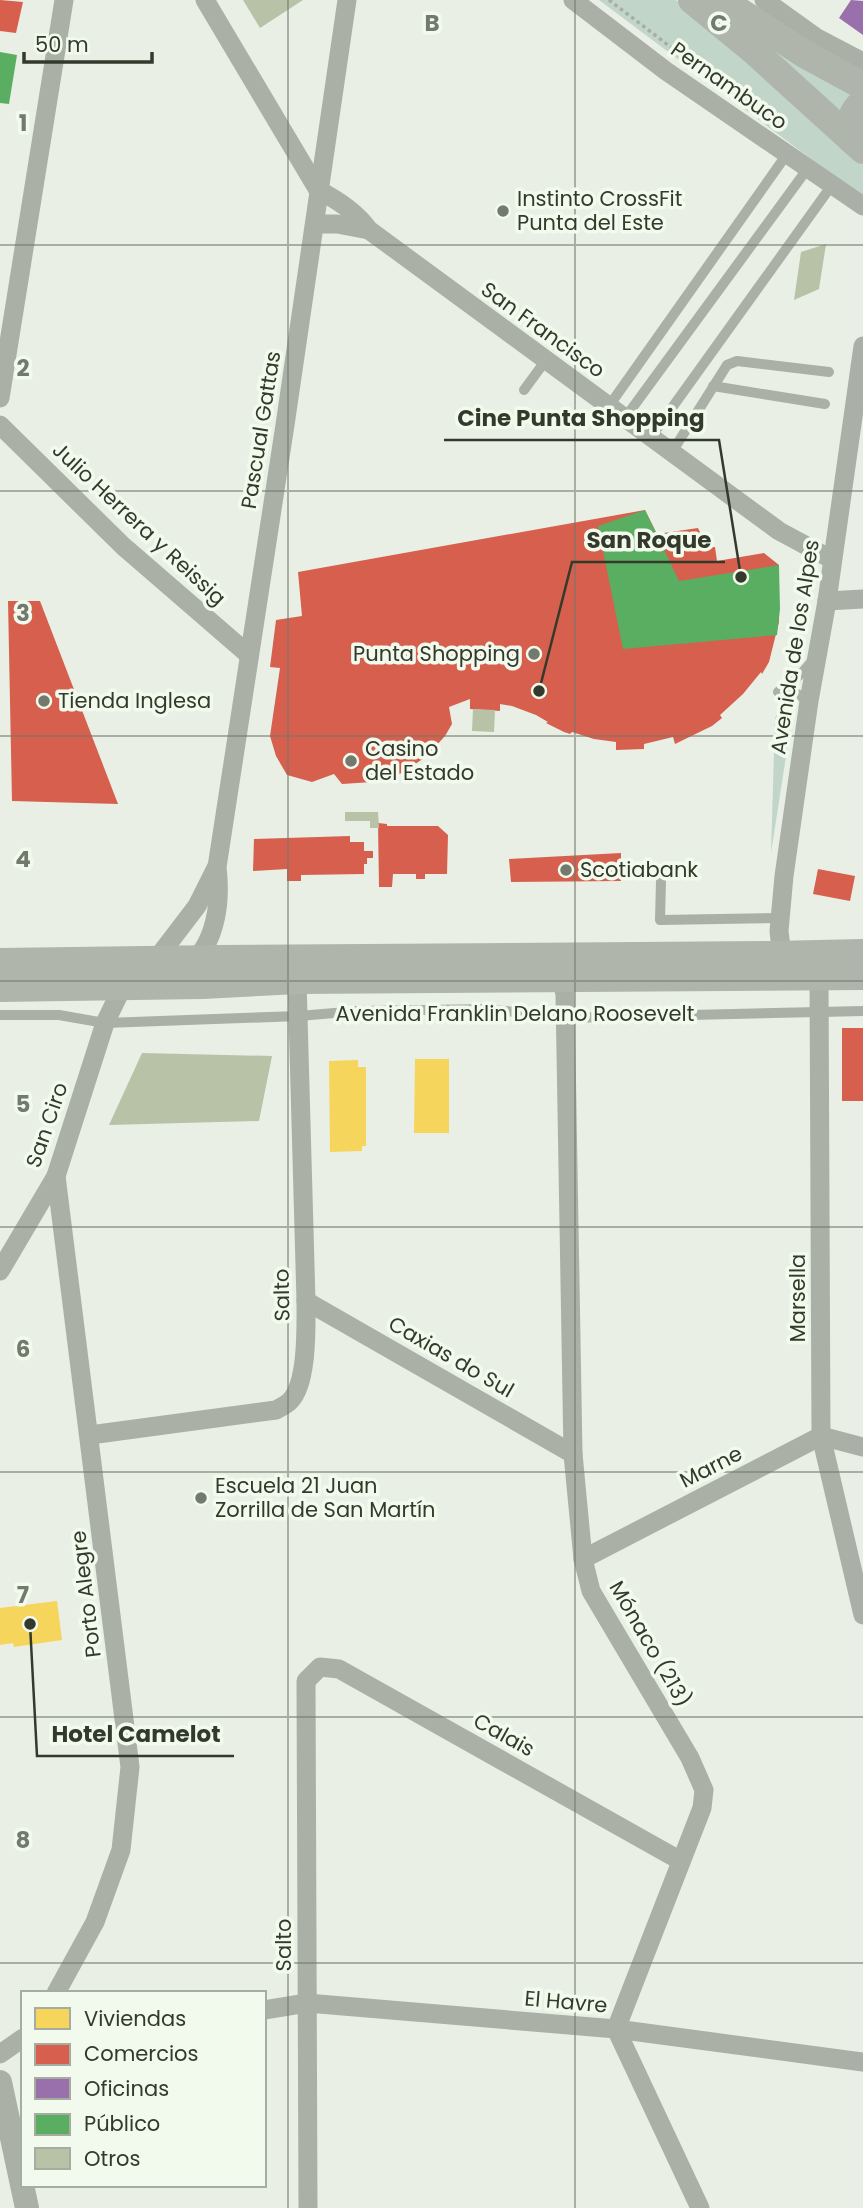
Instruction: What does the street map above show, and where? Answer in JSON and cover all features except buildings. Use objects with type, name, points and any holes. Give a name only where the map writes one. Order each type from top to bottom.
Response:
[{"type":"main road","points":[[692,0],[754,51],[857,145]]},
{"type":"main road","points":[[722,0],[806,55],[863,86]]},
{"type":"main road","points":[[857,145],[850,123],[853,112],[863,102]]},
{"type":"main road","name":"Avenida Franklin Delano Roosevelt","points":[[0,988],[202,985],[297,980],[562,978],[784,965],[863,953]]},
{"type":"main road","name":"Avenida Franklin Delano Roosevelt","points":[[0,962],[196,960],[784,965],[819,976],[863,976]]},
{"type":"street","points":[[0,398],[64,0]]},
{"type":"street","name":"San Francisco","points":[[205,0],[318,190],[334,198],[360,218],[369,230],[779,531],[831,559]]},
{"type":"street","name":"Pascual Gattas","points":[[196,960],[210,940],[214,920],[219,888],[217,867],[347,0]]},
{"type":"street","name":"Pernambuco","points":[[573,0],[666,71],[863,206]]},
{"type":"street","points":[[764,0],[817,38],[863,62]]},
{"type":"street","name":"San Francisco","points":[[315,224],[337,224],[369,230]]},
{"type":"street","name":"Avenida de los Alpes","points":[[784,965],[779,931],[784,876],[863,346]]},
{"type":"street","name":"Julio Herrera y Reissig","points":[[0,425],[123,546],[249,655]]},
{"type":"street","points":[[827,601],[863,599]]},
{"type":"street","name":"Pascual Gattas","points":[[155,961],[197,905],[217,867]]},
{"type":"street","points":[[95,986],[115,978],[173,976],[196,960]]},
{"type":"street","name":"Marsella","points":[[819,976],[821,1436],[863,1615]]},
{"type":"street","name":"Mónaco (213)","points":[[562,978],[573,1454],[583,1559],[591,1591],[690,1758],[704,1790],[702,1808],[616,2029]]},
{"type":"street","name":"Salto","points":[[90,1435],[276,1410],[289,1403],[296,1393],[305,1346],[306,1301],[297,980]]},
{"type":"street","name":"San Ciro","points":[[0,1271],[56,1176],[104,1023],[123,986]]},
{"type":"street","name":"Porto Alegre","points":[[56,1176],[130,1767],[121,1850],[95,1922],[57,1991]]},
{"type":"street","name":"Caxias do Sul","points":[[306,1301],[573,1454]]},
{"type":"street","points":[[821,1436],[863,1447]]},
{"type":"street","name":"Marne","points":[[583,1559],[821,1436]]},
{"type":"street","name":"Calais","points":[[306,1681],[320,1667],[339,1669],[681,1861]]},
{"type":"street","name":"Salto","points":[[306,1681],[308,2208]]},
{"type":"street","name":"El Havre","points":[[266,2010],[307,2003],[616,2029],[863,2062]]},
{"type":"street","points":[[616,2029],[700,2208]]},
{"type":"street","points":[[0,2055],[21,2039]]},
{"type":"street","points":[[0,2055],[21,2053]]},
{"type":"street","points":[[0,2081],[21,2180]]},
{"type":"street","points":[[23,2187],[27,2208]]},
{"type":"lane","points":[[609,405],[787,154]]},
{"type":"lane","points":[[625,418],[807,168]]},
{"type":"lane","points":[[651,437],[832,185]]},
{"type":"lane","points":[[524,390],[546,360]]},
{"type":"lane","points":[[672,452],[727,365],[737,361],[828,372]]},
{"type":"lane","points":[[713,386],[825,404]]},
{"type":"lane","points":[[809,701],[794,692],[778,692],[807,667],[817,654]]},
{"type":"lane","points":[[661,881],[660,920],[780,918]]},
{"type":"lane","name":"Avenida Franklin Delano Roosevelt","points":[[0,1015],[59,1015],[104,1023],[299,1016],[358,1011],[488,1009],[565,1018],[863,1011]]},
{"type":"green space","points":[[599,0],[676,0],[705,22],[849,150],[863,165],[863,198]]},
{"type":"green space","points":[[731,18],[855,95],[842,113]]},
{"type":"green space","points":[[787,703],[793,711],[771,853],[775,718],[780,708]]},
{"type":"place","name":"Instinto CrossFit Punta del Este","points":[[503,211]]},
{"type":"place","name":"Cine Punta Shopping","points":[[741,577]]},
{"type":"place","name":"Punta Shopping","points":[[534,654]]},
{"type":"place","name":"San Roque","points":[[539,691]]},
{"type":"place","name":"Tienda Inglesa","points":[[44,701]]},
{"type":"place","name":"Casino del Estado","points":[[351,761]]},
{"type":"place","name":"Scotiabank","points":[[566,870]]},
{"type":"place","name":"Escuela 21 Juan Zorrilla de San Martín","points":[[201,1498]]},
{"type":"place","name":"Hotel Camelot","points":[[30,1624]]}]
